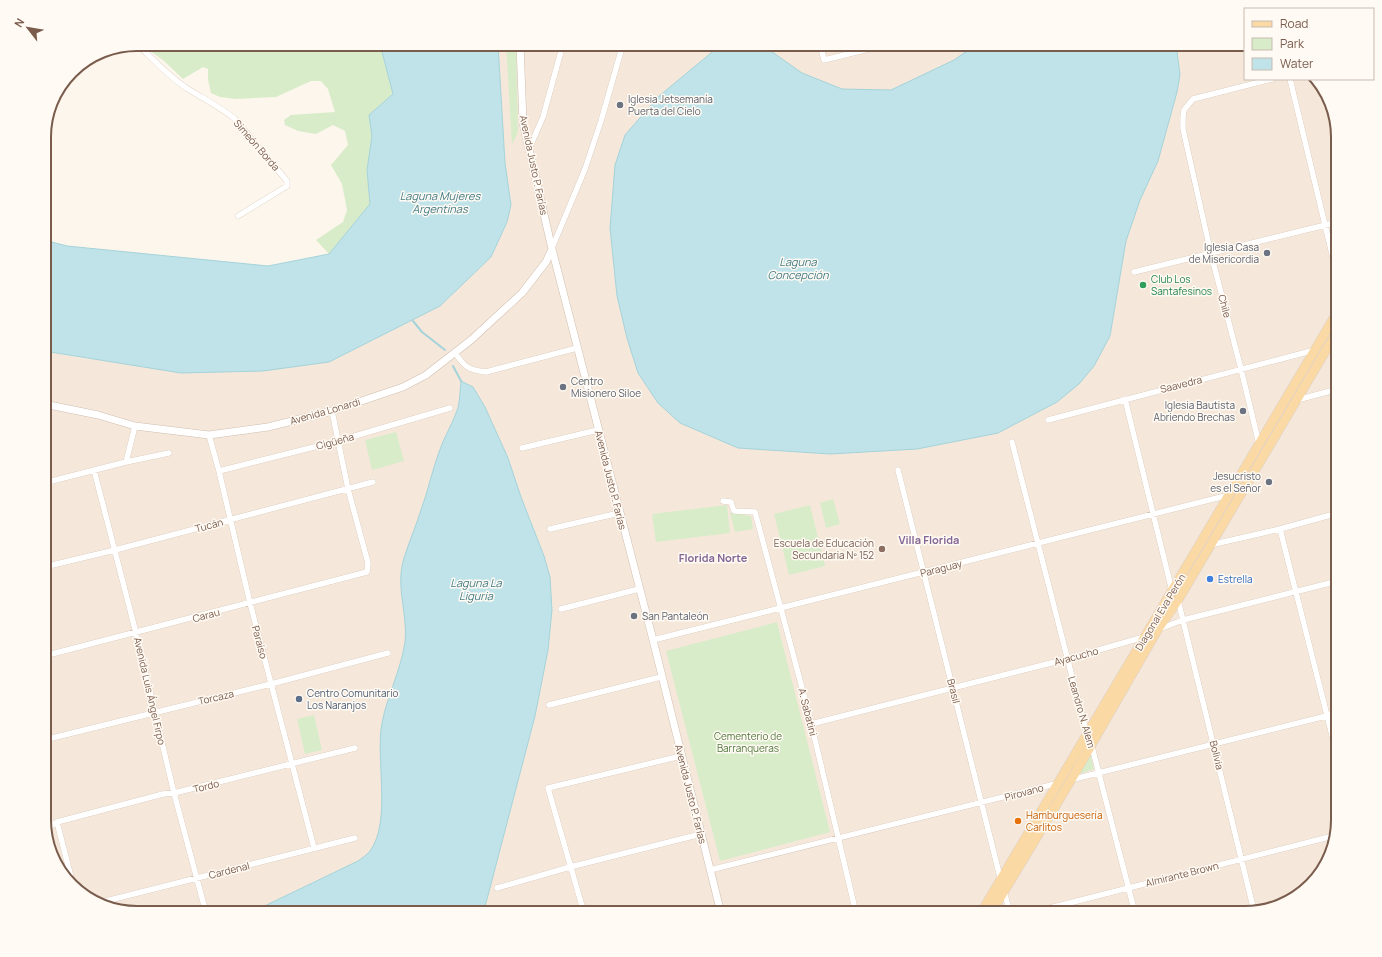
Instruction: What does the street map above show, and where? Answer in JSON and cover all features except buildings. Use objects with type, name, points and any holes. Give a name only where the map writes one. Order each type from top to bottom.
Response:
[{"type":"main road","name":"Diagonal Eva Perón","points":[[985,906],[1331,323]]},
{"type":"main road","name":"Diagonal Eva Perón","points":[[995,906],[1092,745],[1158,629],[1178,600],[1331,342]]},
{"type":"street","name":"Simeón Borda","points":[[144,51],[187,89],[225,111],[235,119],[287,182],[287,186],[238,216]]},
{"type":"street","name":"Avenida Justo P. Farías","points":[[520,51],[523,123],[552,249],[720,906]]},
{"type":"street","points":[[529,149],[543,117],[561,51]]},
{"type":"street","points":[[552,249],[585,170],[621,51]]},
{"type":"street","points":[[822,51],[824,60],[861,51]]},
{"type":"street","name":"Chile","points":[[1259,444],[1211,254],[1183,129],[1184,110],[1193,99],[1268,80]]},
{"type":"street","points":[[1290,80],[1331,250]]},
{"type":"street","points":[[1134,272],[1331,224]]},
{"type":"street","name":"Avenida Lonardi","points":[[51,405],[98,415],[135,426],[209,435],[268,427],[332,411],[403,387],[426,375],[495,319],[522,293],[546,262],[552,249]]},
{"type":"street","points":[[455,353],[465,366],[476,371],[486,372],[577,348]]},
{"type":"street","name":"Saavedra","points":[[1048,420],[1315,350]]},
{"type":"street","points":[[1297,400],[1331,391]]},
{"type":"street","points":[[1125,399],[1172,590]]},
{"type":"street","name":"Cigüeña","points":[[219,471],[338,441],[450,408]]},
{"type":"street","points":[[332,411],[348,490]]},
{"type":"street","points":[[126,462],[135,426]]},
{"type":"street","points":[[522,448],[598,430]]},
{"type":"street","name":"Paraíso","points":[[209,435],[250,603],[314,848]]},
{"type":"street","name":"Leandro N. Alem","points":[[1012,442],[1087,734],[1092,745],[1100,774],[1134,906]]},
{"type":"street","points":[[51,481],[169,452]]},
{"type":"street","name":"Avenida Luis Ángel Firpo","points":[[94,470],[136,633],[174,794],[204,906]]},
{"type":"street","name":"Brasil","points":[[898,470],[1008,906]]},
{"type":"street","name":"Tucán","points":[[51,564],[115,550],[348,490],[373,482]]},
{"type":"street","name":"Carau","points":[[51,654],[367,572],[368,563],[348,490]]},
{"type":"street","name":"Paraguay","points":[[653,640],[1229,495]]},
{"type":"street","name":"A. Sabatini","points":[[723,501],[731,502],[734,511],[755,512],[811,724],[854,906]]},
{"type":"street","points":[[550,529],[619,513]]},
{"type":"street","points":[[1210,545],[1280,529],[1331,515]]},
{"type":"street","points":[[1280,529],[1297,591],[1331,732]]},
{"type":"street","name":"Ayacucho","points":[[811,724],[1068,659],[1145,637],[1158,629],[1183,620],[1331,583]]},
{"type":"street","points":[[561,609],[639,589]]},
{"type":"street","name":"Bolivia","points":[[1178,600],[1253,905]]},
{"type":"street","name":"Torcaza","points":[[51,738],[271,684],[388,653]]},
{"type":"street","points":[[549,705],[661,677]]},
{"type":"street","name":"Pirovano","points":[[710,870],[1058,783],[1100,774],[1331,715]]},
{"type":"street","name":"Tordo","points":[[51,825],[56,822],[163,794],[174,794],[355,748]]},
{"type":"street","points":[[582,906],[548,788],[681,756]]},
{"type":"street","points":[[56,822],[72,876]]},
{"type":"street","points":[[497,888],[570,867],[701,834]]},
{"type":"street","name":"Almirante Brown","points":[[1058,906],[1329,837]]},
{"type":"street","name":"Cardenal","points":[[108,900],[356,838]]},
{"type":"shaded area","points":[[498,51],[1244,51],[1244,80],[1310,80],[1317,89],[1326,109],[1331,136],[1331,820],[1328,843],[1317,868],[1310,877],[1288,895],[1268,903],[1246,906],[136,906],[109,901],[89,892],[80,885],[62,863],[56,848],[51,826],[51,352],[88,359],[329,362],[440,306],[491,257],[511,205],[505,163]]},
{"type":"green space","points":[[150,51],[382,51],[393,94],[369,115],[372,136],[367,170],[370,204],[329,254],[316,240],[343,222],[347,210],[342,184],[331,165],[348,145],[345,131],[333,125],[316,134],[298,131],[285,125],[284,120],[291,115],[335,112],[328,89],[321,81],[311,81],[276,97],[236,99],[220,97],[211,93],[208,79],[208,69],[203,67],[183,79],[164,61]]},
{"type":"green space","points":[[506,51],[516,51],[518,132],[512,145]]},
{"type":"green space","points":[[396,432],[404,461],[372,470],[365,440]]},
{"type":"green space","points":[[833,499],[840,524],[826,528],[820,503]]},
{"type":"green space","points":[[727,505],[730,533],[656,542],[652,514]]},
{"type":"green space","points":[[810,505],[825,566],[789,575],[774,514]]},
{"type":"green space","points":[[730,513],[751,516],[753,529],[735,532]]},
{"type":"green space","name":"Cementerio de Barranqueras","points":[[777,622],[830,832],[720,861],[666,651]]},
{"type":"green space","points":[[314,715],[322,750],[305,754],[297,719]]},
{"type":"green space","points":[[1090,754],[1094,769],[1080,774]]},
{"type":"water","name":"Laguna Mujeres Argentinas","points":[[382,51],[498,51],[505,163],[511,205],[507,222],[491,257],[440,306],[329,362],[263,371],[181,373],[51,352],[51,242],[67,246],[268,266],[329,254],[370,204],[367,170],[372,136],[369,115],[393,94]]},
{"type":"water","name":"Laguna Concepción","points":[[713,51],[771,51],[802,73],[842,89],[891,90],[954,60],[967,51],[1177,51],[1180,75],[1177,92],[1158,161],[1140,200],[1126,241],[1110,336],[1094,366],[1079,384],[1057,402],[998,433],[917,449],[830,454],[738,448],[680,423],[658,403],[638,373],[627,338],[617,296],[610,228],[615,165],[625,135],[658,97]]},
{"type":"water","name":"Laguna La Liguria","points":[[461,381],[473,387],[485,407],[508,458],[521,497],[544,556],[550,577],[552,610],[548,650],[535,716],[486,903],[485,906],[265,906],[358,861],[370,851],[377,838],[382,807],[380,738],[382,723],[405,642],[405,621],[401,590],[402,568],[434,466],[443,441],[454,419],[460,398]]},
{"type":"waterway","points":[[413,321],[422,332],[445,350]]},
{"type":"waterway","points":[[453,366],[461,381]]},
{"type":"place","name":"Iglesia Jetsemanía Puerta del Cielo","points":[[620,105]]},
{"type":"place","name":"Iglesia Casa de Misericordia","points":[[1267,253]]},
{"type":"place","name":"Club Los Santafesinos","points":[[1143,285]]},
{"type":"place","name":"Centro Misionero Siloe","points":[[563,387]]},
{"type":"place","name":"Iglesia Bautista Abriendo Brechas","points":[[1243,411]]},
{"type":"place","name":"Jesucristo es el Señor","points":[[1269,482]]},
{"type":"place","name":"Escuela de Educación Secundaria Nº 152","points":[[882,549]]},
{"type":"place","name":"Estrella","points":[[1210,579]]},
{"type":"place","name":"San Pantaleón","points":[[634,616]]},
{"type":"place","name":"Centro Comunitario Los Naranjos","points":[[299,699]]},
{"type":"place","name":"Hamburguesería Carlitos","points":[[1018,821]]},
{"type":"district","name":"Villa Florida","points":[[929,539]]},
{"type":"district","name":"Florida Norte","points":[[713,557]]}]
